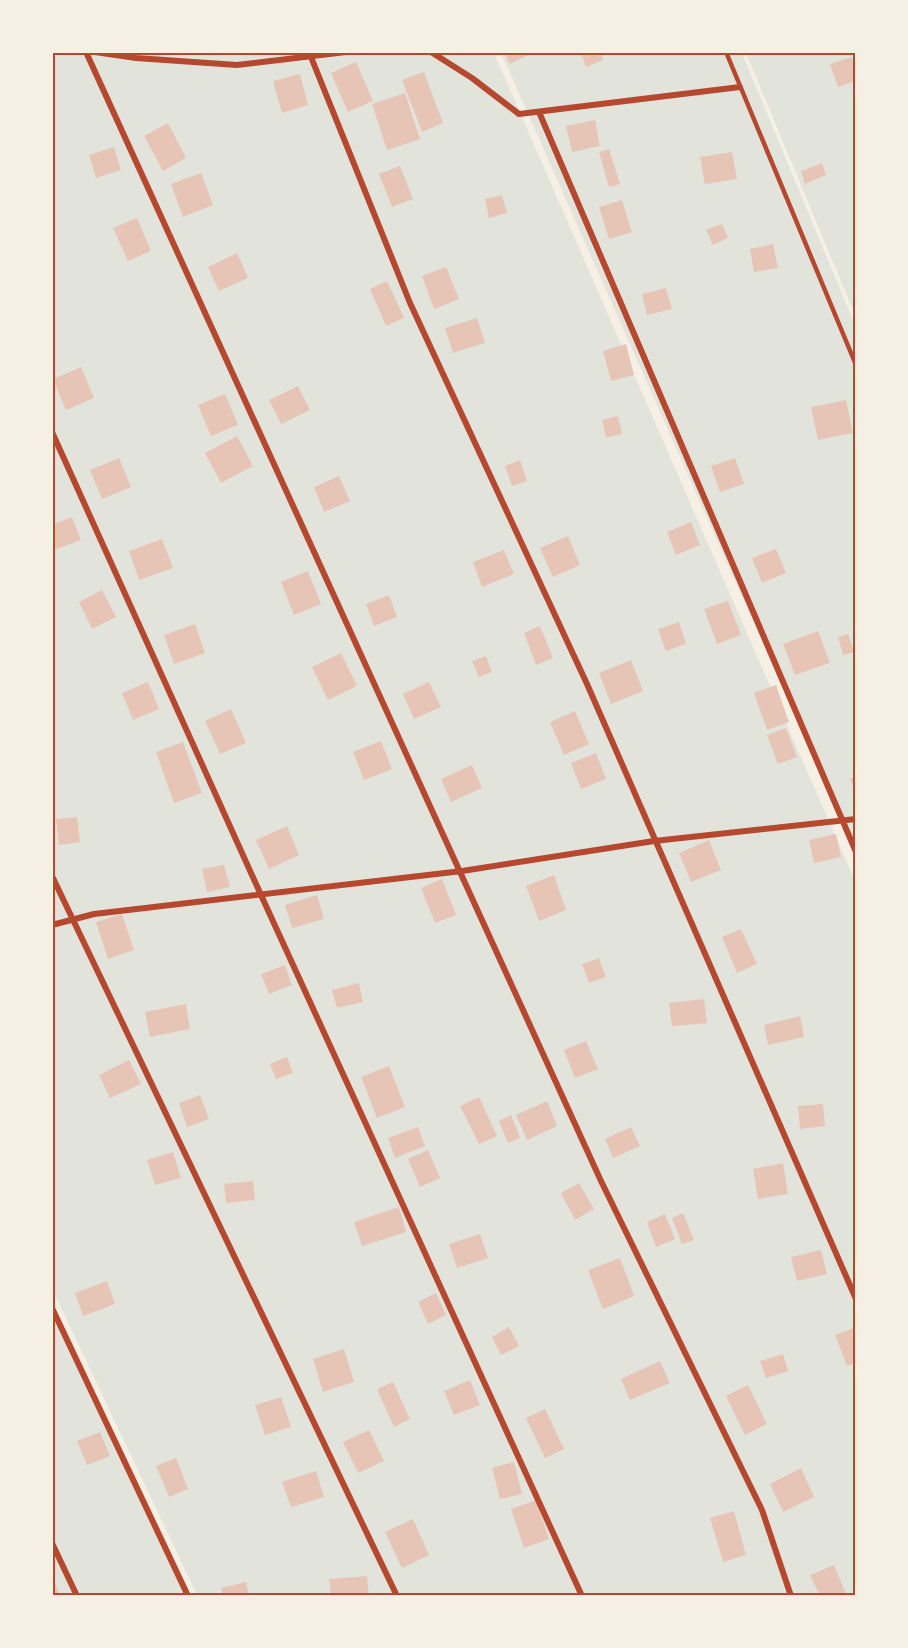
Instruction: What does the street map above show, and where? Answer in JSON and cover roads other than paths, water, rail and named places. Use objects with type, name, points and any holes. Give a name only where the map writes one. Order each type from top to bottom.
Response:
[{"type":"street","points":[[86,52],[462,871],[601,1181],[762,1510],[791,1596]]},
{"type":"street","points":[[95,52],[136,58],[237,65],[346,52]]},
{"type":"street","points":[[431,52],[472,78],[519,114],[740,87]]},
{"type":"street","points":[[311,57],[410,303],[587,684],[855,1299]]},
{"type":"street","points":[[539,112],[855,852]]},
{"type":"street","points":[[52,432],[582,1596]]},
{"type":"street","points":[[52,925],[94,914],[462,871],[654,841],[855,819]]},
{"type":"street","points":[[52,876],[397,1596]]},
{"type":"street","points":[[52,1308],[188,1596]]},
{"type":"street","points":[[52,1543],[77,1596]]},
{"type":"lane","points":[[726,52],[855,365]]}]
